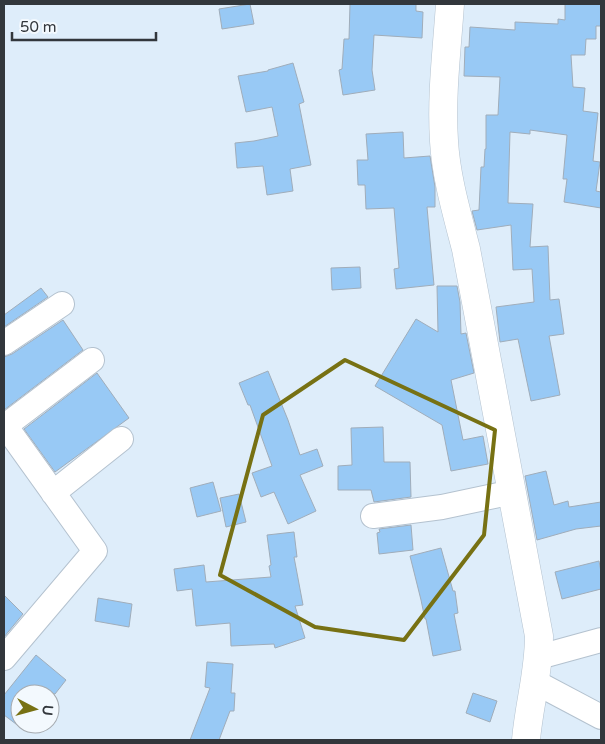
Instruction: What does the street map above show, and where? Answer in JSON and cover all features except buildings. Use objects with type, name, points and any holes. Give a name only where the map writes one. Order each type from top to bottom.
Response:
[{"type":"street","points":[[450,4],[443,113],[444,143],[513,492],[539,636],[537,669],[528,714],[526,740]]},
{"type":"street","points":[[4,343],[62,304]]},
{"type":"street","points":[[4,658],[95,551],[5,425],[92,360]]},
{"type":"street","points":[[52,493],[121,438]]},
{"type":"street","points":[[373,516],[442,507],[513,492]]},
{"type":"street","points":[[537,669],[601,640]]},
{"type":"street","points":[[537,669],[601,717]]},
{"type":"highlighted area","points":[[345,360],[495,430],[484,535],[404,640],[315,627],[220,575],[263,415]]}]
